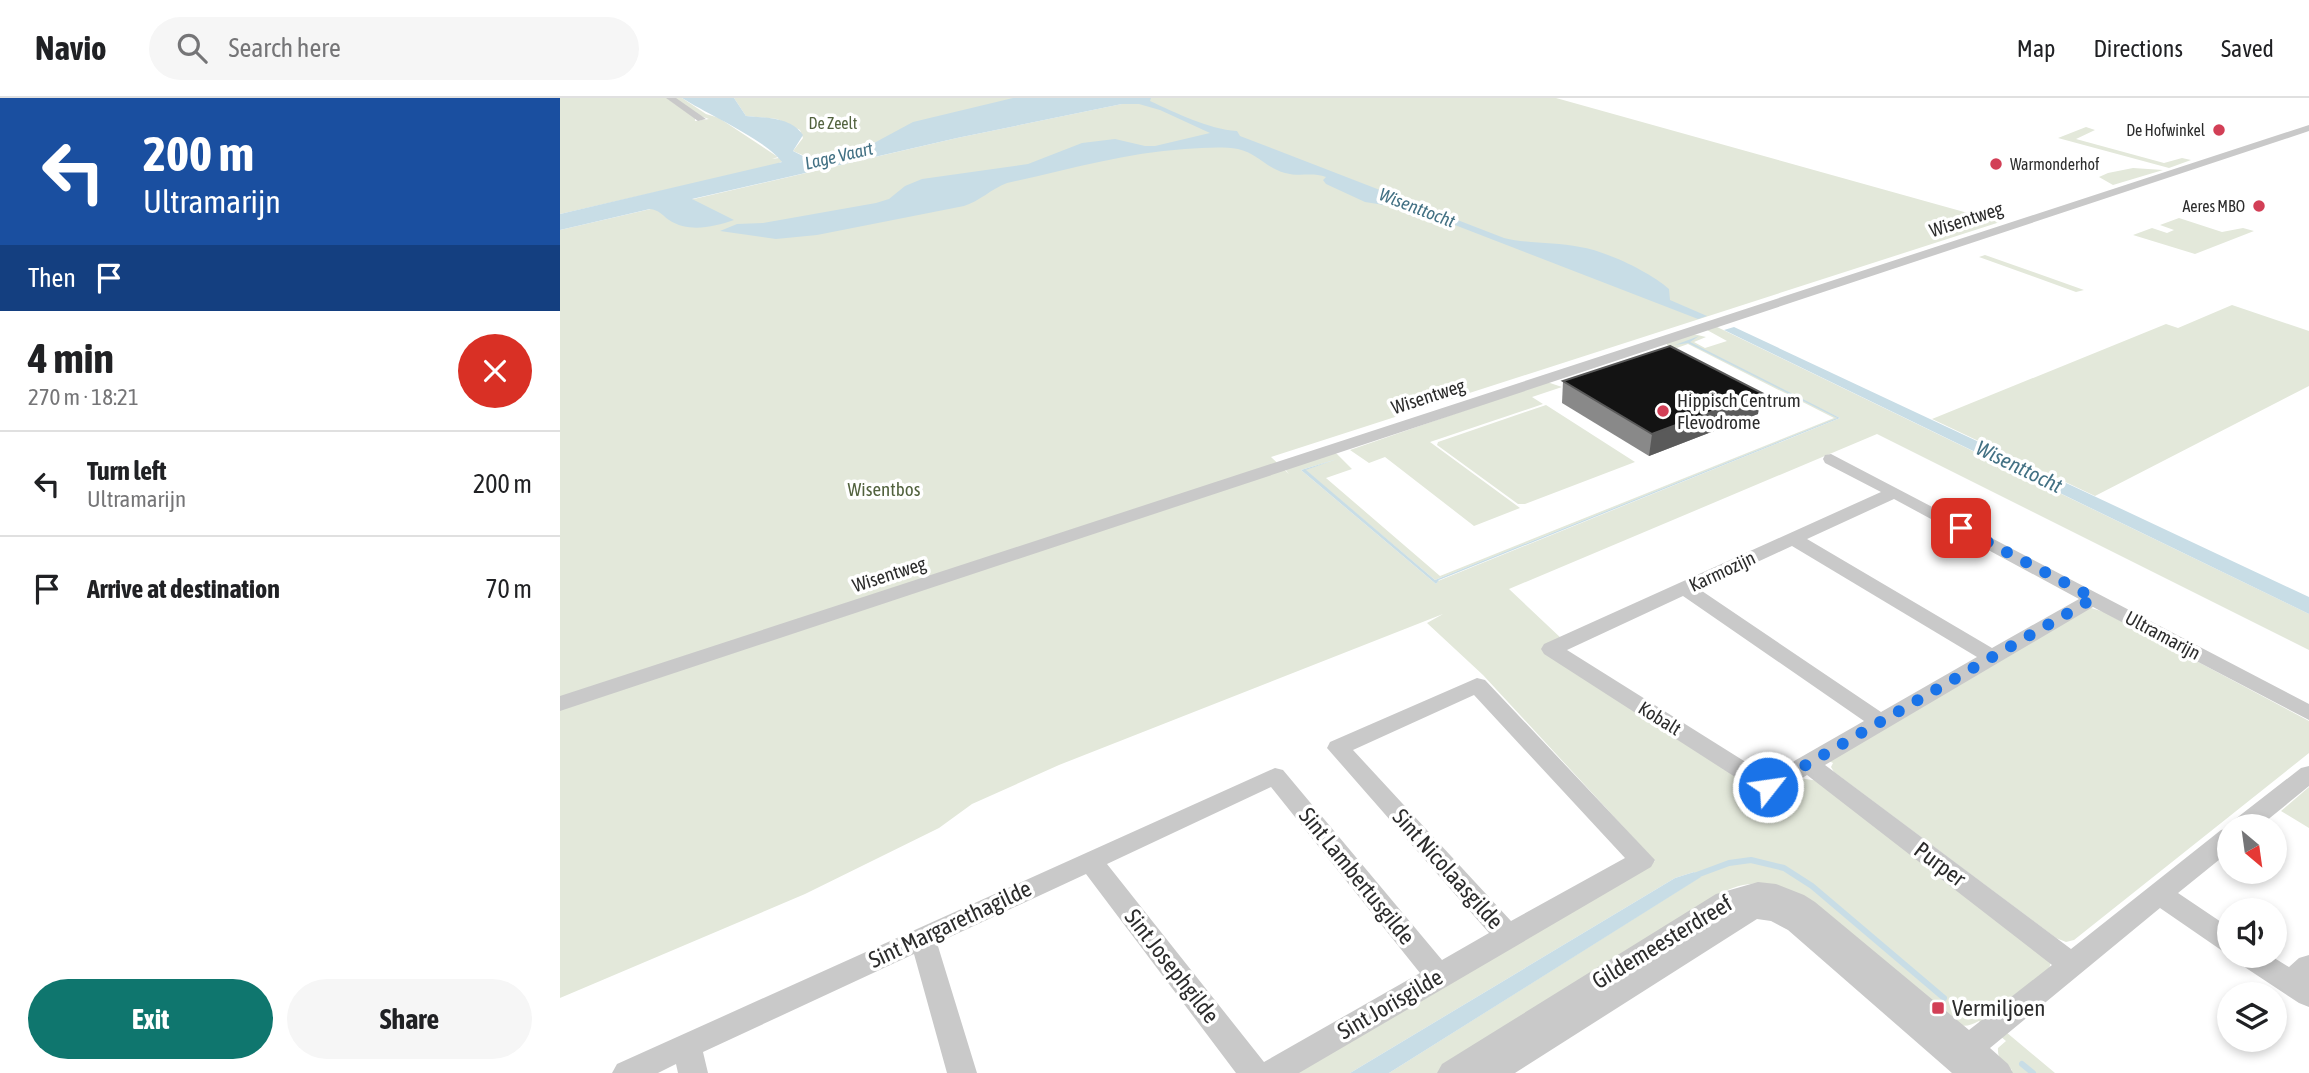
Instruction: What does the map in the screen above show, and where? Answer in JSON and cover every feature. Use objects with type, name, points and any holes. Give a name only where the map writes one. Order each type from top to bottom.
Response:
[{"type":"street","points":[[670,98],[701,119]]},
{"type":"street","name":"Wisentweg","points":[[560,704],[2309,128]]},
{"type":"street","name":"Ultramarijn","points":[[1831,459],[2309,713]]},
{"type":"street","name":"Karmozijn","points":[[1551,649],[1894,493]]},
{"type":"street","points":[[1793,539],[1992,657]]},
{"type":"street","points":[[1685,588],[1881,722]]},
{"type":"street","points":[[1808,764],[2094,598]]},
{"type":"street","name":"Kobalt","points":[[1551,649],[1768,787],[1808,764]]},
{"type":"street","name":"Sint Nicolaasgilde","points":[[1477,685],[1642,860],[1508,936],[1338,748],[1477,685]]},
{"type":"street","name":"Purper","points":[[1808,764],[2071,964]]},
{"type":"street","points":[[2258,814],[2309,774]]},
{"type":"street","name":"Sint Margarethagilde","points":[[627,1073],[690,1059],[922,936],[1275,776]]},
{"type":"street","name":"Sint Lambertusgilde","points":[[1275,776],[1439,976]]},
{"type":"street","points":[[1966,1059],[2071,964],[2217,847]]},
{"type":"street","name":"Sint Josephgilde","points":[[1090,860],[1254,1073]]},
{"type":"street","name":"Gildemeesterdreef","points":[[1452,1073],[1715,907],[1746,892],[1770,891],[1784,895],[1807,909],[1966,1059]]},
{"type":"street","points":[[2158,893],[2217,933]]},
{"type":"street","name":"Gildemeesterdreef","points":[[1490,1073],[1753,908],[1776,911],[1797,922],[1966,1059],[1998,1073]]},
{"type":"street","points":[[922,936],[962,1073]]},
{"type":"street","name":"Sint Jorisgilde","points":[[1272,1073],[1508,936]]},
{"type":"street","points":[[2274,968],[2303,982]]},
{"type":"green space","points":[[560,98],[667,98],[695,118],[695,121],[709,119],[673,98],[682,98],[706,114],[719,118],[778,157],[772,159],[779,158],[783,161],[560,214]]},
{"type":"green space","name":"De Zeelt","points":[[734,98],[1079,98],[807,157],[793,151],[803,138],[800,130],[777,119],[746,116]]},
{"type":"green space","name":"Wisentbos","points":[[1151,98],[1556,98],[2000,222],[1271,457],[1289,474],[1285,469],[1334,452],[1337,454],[1352,469],[1326,478],[1440,576],[1834,418],[1688,344],[1674,349],[1667,345],[1667,342],[1693,334],[1706,337],[1694,342],[1705,348],[1727,341],[1707,330],[1715,326],[2309,614],[2309,650],[1877,434],[1509,589],[1563,640],[1544,649],[1769,795],[1799,778],[1819,781],[2044,951],[2051,960],[2049,970],[1982,1024],[1979,1021],[1963,1026],[1948,1020],[1797,893],[1766,884],[1747,884],[1717,895],[1719,899],[1441,1073],[1389,1073],[1700,877],[1694,872],[1675,878],[1350,1073],[1296,1073],[1655,861],[1483,675],[1427,623],[1443,614],[1059,765],[972,804],[939,828],[805,894],[560,998],[560,230],[957,138]],"holes":[[[1821,409],[1840,418],[1436,584],[1301,470],[1337,459],[1305,470],[1435,580],[1838,418]]]},
{"type":"green space","points":[[2086,127],[2095,130],[2076,139],[2164,163],[2182,158],[2191,160],[2169,168],[2058,138]]},
{"type":"green space","points":[[2133,168],[2163,170],[2113,185],[2099,177],[2108,173]]},
{"type":"green space","points":[[2179,218],[2222,232],[2243,228],[2254,231],[2195,254],[2133,235],[2152,228],[2167,233],[2174,230],[2160,225]]},
{"type":"green space","points":[[1985,255],[2084,290],[2076,292],[1979,257]]},
{"type":"green space","points":[[2232,305],[2309,331],[2309,386],[2095,496],[1932,419],[2166,324],[2178,328]]},
{"type":"green space","points":[[1547,382],[1562,387],[1532,397],[1543,404],[1430,442],[1520,508],[1474,526],[1385,457],[1369,463],[1350,450]]},
{"type":"green space","points":[[1546,405],[1635,462],[1525,504],[1518,504],[1437,445],[1438,442]]},
{"type":"green space","points":[[2088,607],[2104,612],[2309,721],[2309,753],[2232,814],[2217,814],[2217,826],[2074,940],[2066,942],[2056,938],[1834,772],[1831,767],[1833,763],[1829,761]]},
{"type":"green space","points":[[2309,787],[2309,828],[2281,811]]},
{"type":"green space","points":[[2006,1032],[2055,1073],[2009,1073],[2012,1070],[2002,1061],[1998,1052],[1998,1048],[2006,1041],[2000,1036]]},
{"type":"water","points":[[682,98],[734,98],[746,116],[778,120],[798,129],[803,135],[793,151],[803,156],[812,156],[874,143],[913,122],[1013,98],[1151,98],[1150,101],[1192,120],[1237,131],[1240,136],[1504,238],[1580,247],[1615,258],[1661,282],[1669,289],[1670,300],[1707,316],[1698,319],[1416,210],[1365,202],[1326,184],[1323,180],[1326,177],[1285,173],[1245,151],[1232,148],[1162,151],[1096,163],[1007,183],[964,206],[817,235],[776,239],[720,231],[737,224],[763,223],[876,203],[889,199],[905,186],[922,179],[1028,164],[1082,143],[1115,139],[1155,146],[1210,133],[1160,110],[1139,104],[1122,104],[957,138],[692,199],[734,220],[718,225],[693,228],[677,224],[650,209],[560,230],[560,214],[782,162],[750,136]]},
{"type":"water","name":"Wisenttocht","points":[[1734,327],[2309,597],[2309,614],[1724,330]]},
{"type":"water","points":[[1699,336],[1690,342],[1840,418],[1439,580],[1436,584],[1301,470],[1337,459],[1306,470],[1435,580],[1837,418],[1688,343],[1675,345]]},
{"type":"water","points":[[1694,872],[1701,877],[1389,1073],[1350,1073],[1675,878]]},
{"type":"building","points":[[1670,346],[1762,393],[1652,434],[1563,381]]},
{"type":"waterway","points":[[1694,876],[1729,863],[1751,860],[1784,868],[1812,886],[1944,998]]},
{"type":"waterway","points":[[2022,1064],[2033,1073]]},
{"type":"place","name":"De Hofwinkel","points":[[2219,130]]},
{"type":"place","name":"Warmonderhof","points":[[1996,164]]},
{"type":"place","name":"Aeres MBO","points":[[2259,206]]},
{"type":"place","name":"Hippisch Centrum Flevodrome","points":[[1663,411]]},
{"type":"place","name":"Vermiljoen","points":[[1938,1008]]},
{"type":"route","points":[[1768,787],[2094,598],[1961,528]]},
{"type":"water label","name":"Lage Vaart","points":[[839,156]]}]
